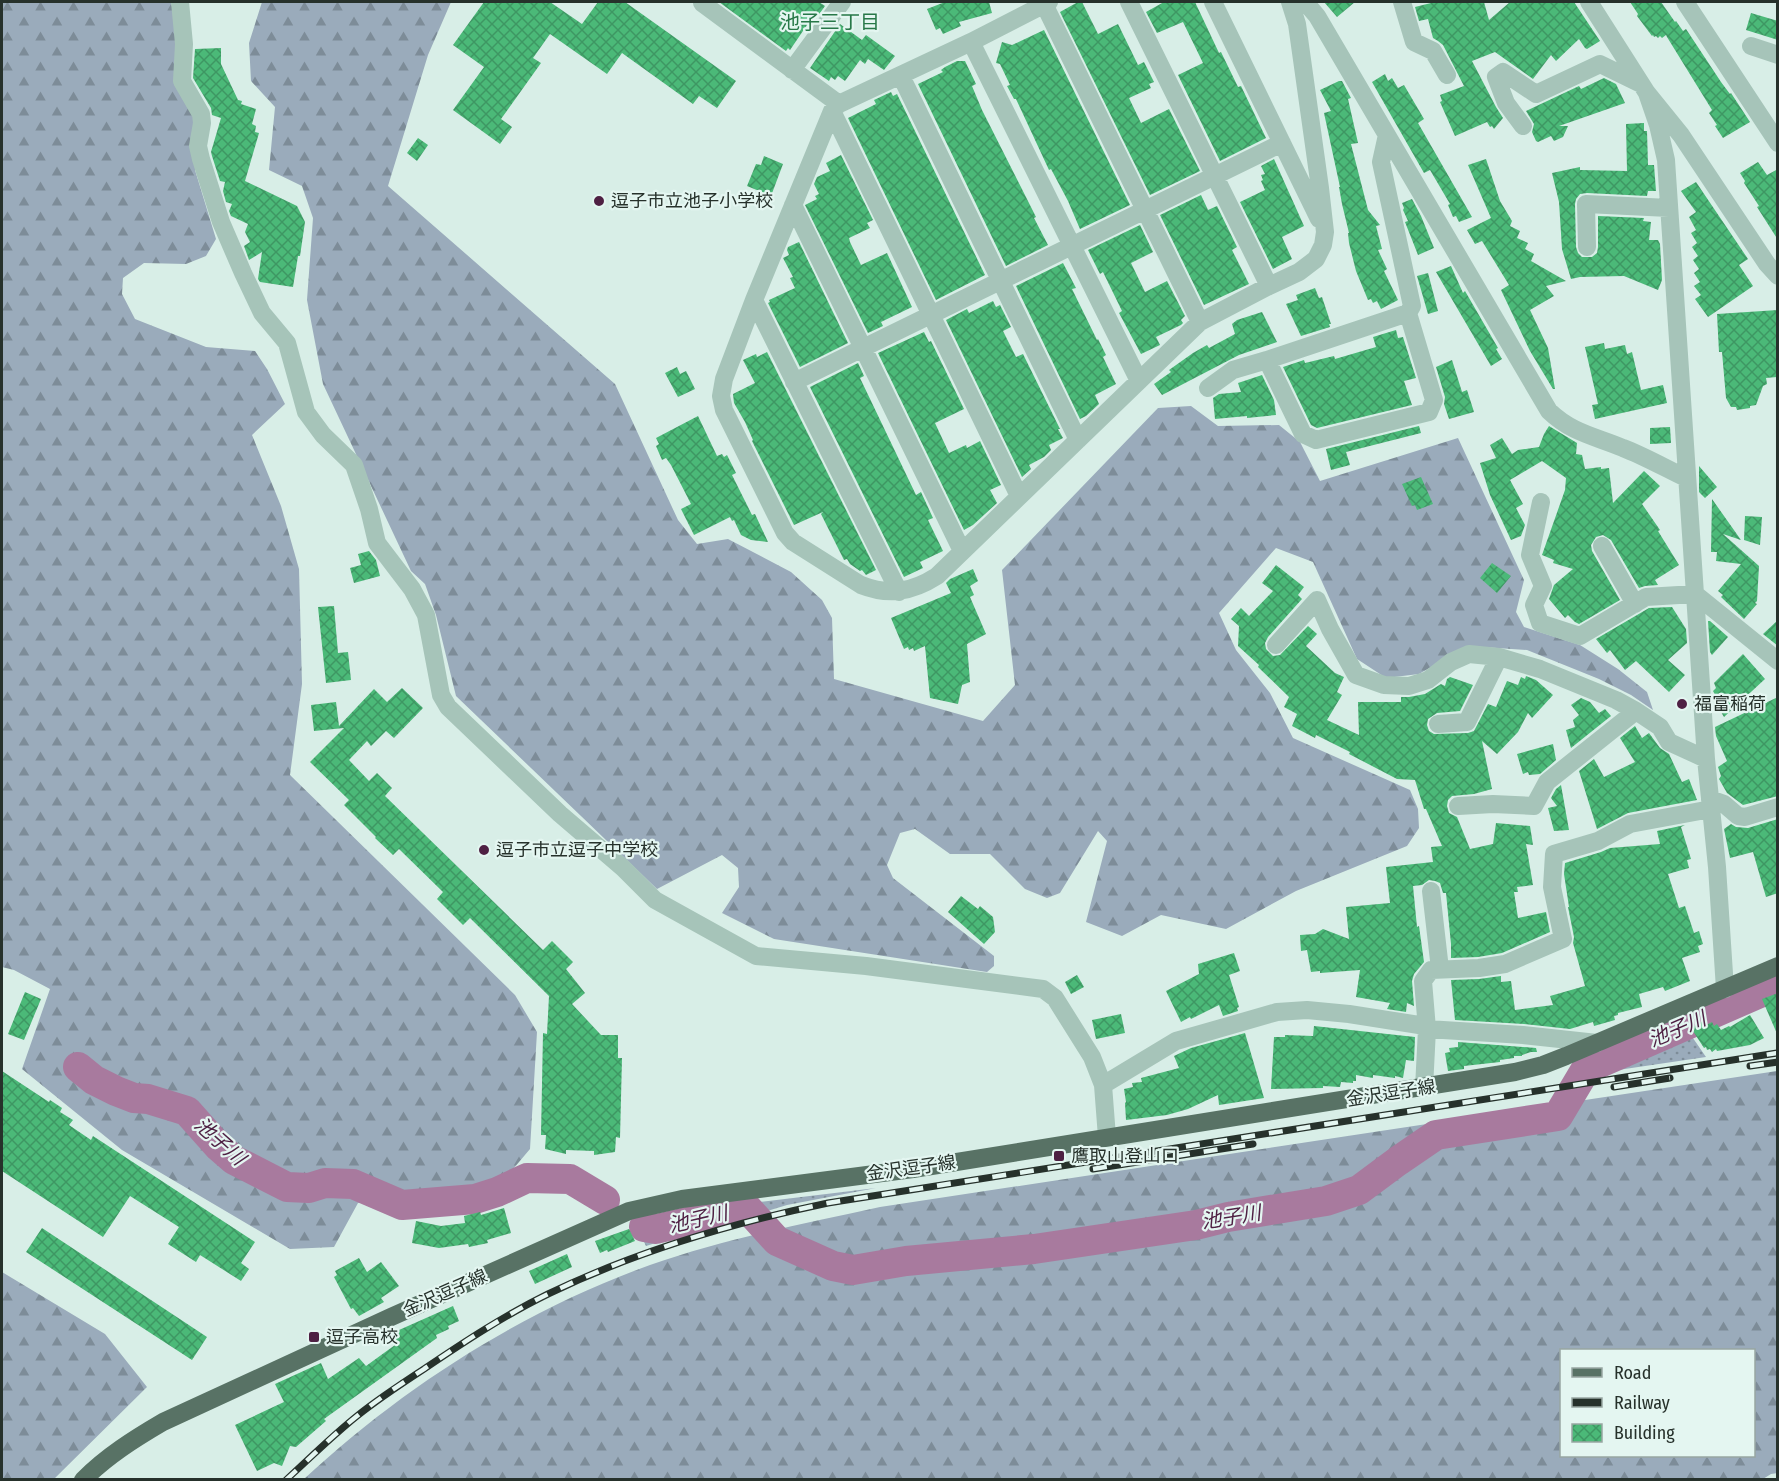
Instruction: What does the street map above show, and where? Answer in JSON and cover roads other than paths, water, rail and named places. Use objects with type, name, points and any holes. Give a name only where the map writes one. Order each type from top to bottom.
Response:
[{"type":"main road","name":"金沢逗子線","points":[[83,1479],[128,1443],[163,1422],[390,1317],[629,1211],[682,1199],[913,1169],[1515,1072],[1543,1065],[1778,966]]},
{"type":"street","points":[[180,2],[184,44],[182,81],[201,114],[202,123],[198,146],[221,222],[262,313],[287,343],[306,412],[323,435],[354,465],[369,509],[377,543],[412,589],[426,615],[441,695],[448,708],[655,900],[756,956],[866,966],[1043,989],[1055,998],[1092,1057],[1103,1085],[1107,1137]]},
{"type":"street","points":[[703,2],[792,70],[836,108],[1019,496]]},
{"type":"street","points":[[792,70],[842,2]]},
{"type":"street","points":[[1129,2],[1269,286]]},
{"type":"street","points":[[1213,2],[1325,232]]},
{"type":"street","points":[[1200,322],[1047,3],[1016,9],[971,42],[836,108],[754,300],[724,379],[721,396],[724,410],[785,532],[793,542],[861,585],[873,590],[899,592],[924,584],[937,576],[1200,322],[1299,272],[1316,259],[1323,245],[1325,232],[1297,24],[1290,2]]},
{"type":"street","points":[[1305,2],[1317,16],[1549,411],[1560,422],[1574,430],[1624,448],[1686,478]]},
{"type":"street","points":[[1402,2],[1414,42],[1433,51],[1447,75]]},
{"type":"street","points":[[1589,2],[1645,89],[1681,135],[1767,264],[1778,276]]},
{"type":"street","points":[[1689,3],[1778,143]]},
{"type":"street","points":[[971,42],[1139,381]]},
{"type":"street","points":[[1750,46],[1778,55]]},
{"type":"street","points":[[1522,126],[1506,103],[1496,77],[1503,72],[1536,94],[1600,64],[1645,89],[1658,125],[1666,160],[1686,478],[1725,989]]},
{"type":"street","points":[[901,75],[1078,440]]},
{"type":"street","points":[[1208,388],[1233,370],[1408,313],[1412,306],[1381,162],[1387,135]]},
{"type":"street","points":[[794,382],[1282,143]]},
{"type":"street","points":[[1587,248],[1586,204],[1669,208]]},
{"type":"street","points":[[793,205],[963,551]]},
{"type":"street","points":[[754,300],[899,592]]},
{"type":"street","points":[[1267,360],[1303,434],[1316,440],[1429,412],[1434,400],[1408,313]]},
{"type":"street","points":[[1541,502],[1530,555],[1543,586],[1534,605],[1540,622],[1580,636],[1646,597],[1695,594],[1778,661]]},
{"type":"street","points":[[1602,546],[1635,604]]},
{"type":"street","points":[[1276,645],[1317,600],[1356,675],[1384,685],[1409,686],[1428,680],[1451,662],[1468,654],[1499,657],[1540,669],[1616,700],[1660,727],[1669,742],[1706,759]]},
{"type":"street","points":[[1438,724],[1467,722],[1499,657]]},
{"type":"street","points":[[1458,806],[1493,804],[1534,806],[1547,782],[1636,711]]},
{"type":"street","points":[[1424,1088],[1427,1029],[1424,981],[1431,970],[1479,968],[1505,964],[1563,939],[1552,887],[1554,854],[1598,841],[1630,825],[1710,804],[1724,804],[1738,816],[1745,817],[1778,807]]},
{"type":"street","points":[[1431,891],[1440,969]]},
{"type":"street","points":[[1103,1085],[1176,1041],[1277,1012],[1307,1010],[1349,1014],[1419,1025],[1427,1029],[1523,1035],[1597,1043]]},
{"type":"waterway","name":"池子川","points":[[644,1227],[656,1229],[747,1208],[777,1241],[833,1266],[853,1270],[906,1261],[1034,1249],[1196,1225],[1228,1217],[1326,1201],[1359,1190],[1436,1135],[1558,1116],[1586,1069],[1778,985]]},
{"type":"waterway","name":"池子川","points":[[78,1067],[94,1080],[116,1091],[134,1098],[148,1099],[187,1111],[219,1147],[234,1160],[287,1187],[309,1188],[325,1183],[353,1184],[402,1205],[475,1199],[527,1178],[570,1179],[605,1200]]},
{"type":"railway","points":[[286,1480],[339,1431],[373,1404],[454,1349],[516,1311],[616,1264],[721,1229],[828,1203],[1777,1053]]},
{"type":"railway","points":[[1750,1066],[1778,1062]]},
{"type":"railway","points":[[1614,1087],[1670,1078]]},
{"type":"railway","points":[[1093,1169],[1253,1144]]},
{"type":"place","name":"逗子市立池子小学校","points":[[599,201]]},
{"type":"place","name":"福富稲荷","points":[[1682,704]]},
{"type":"place","name":"逗子市立逗子中学校","points":[[484,850]]},
{"type":"place","name":"鷹取山登山口","points":[[1059,1156]]},
{"type":"place","name":"逗子高校","points":[[314,1337]]},
{"type":"district","name":"池子三丁目","points":[[830,22]]}]
